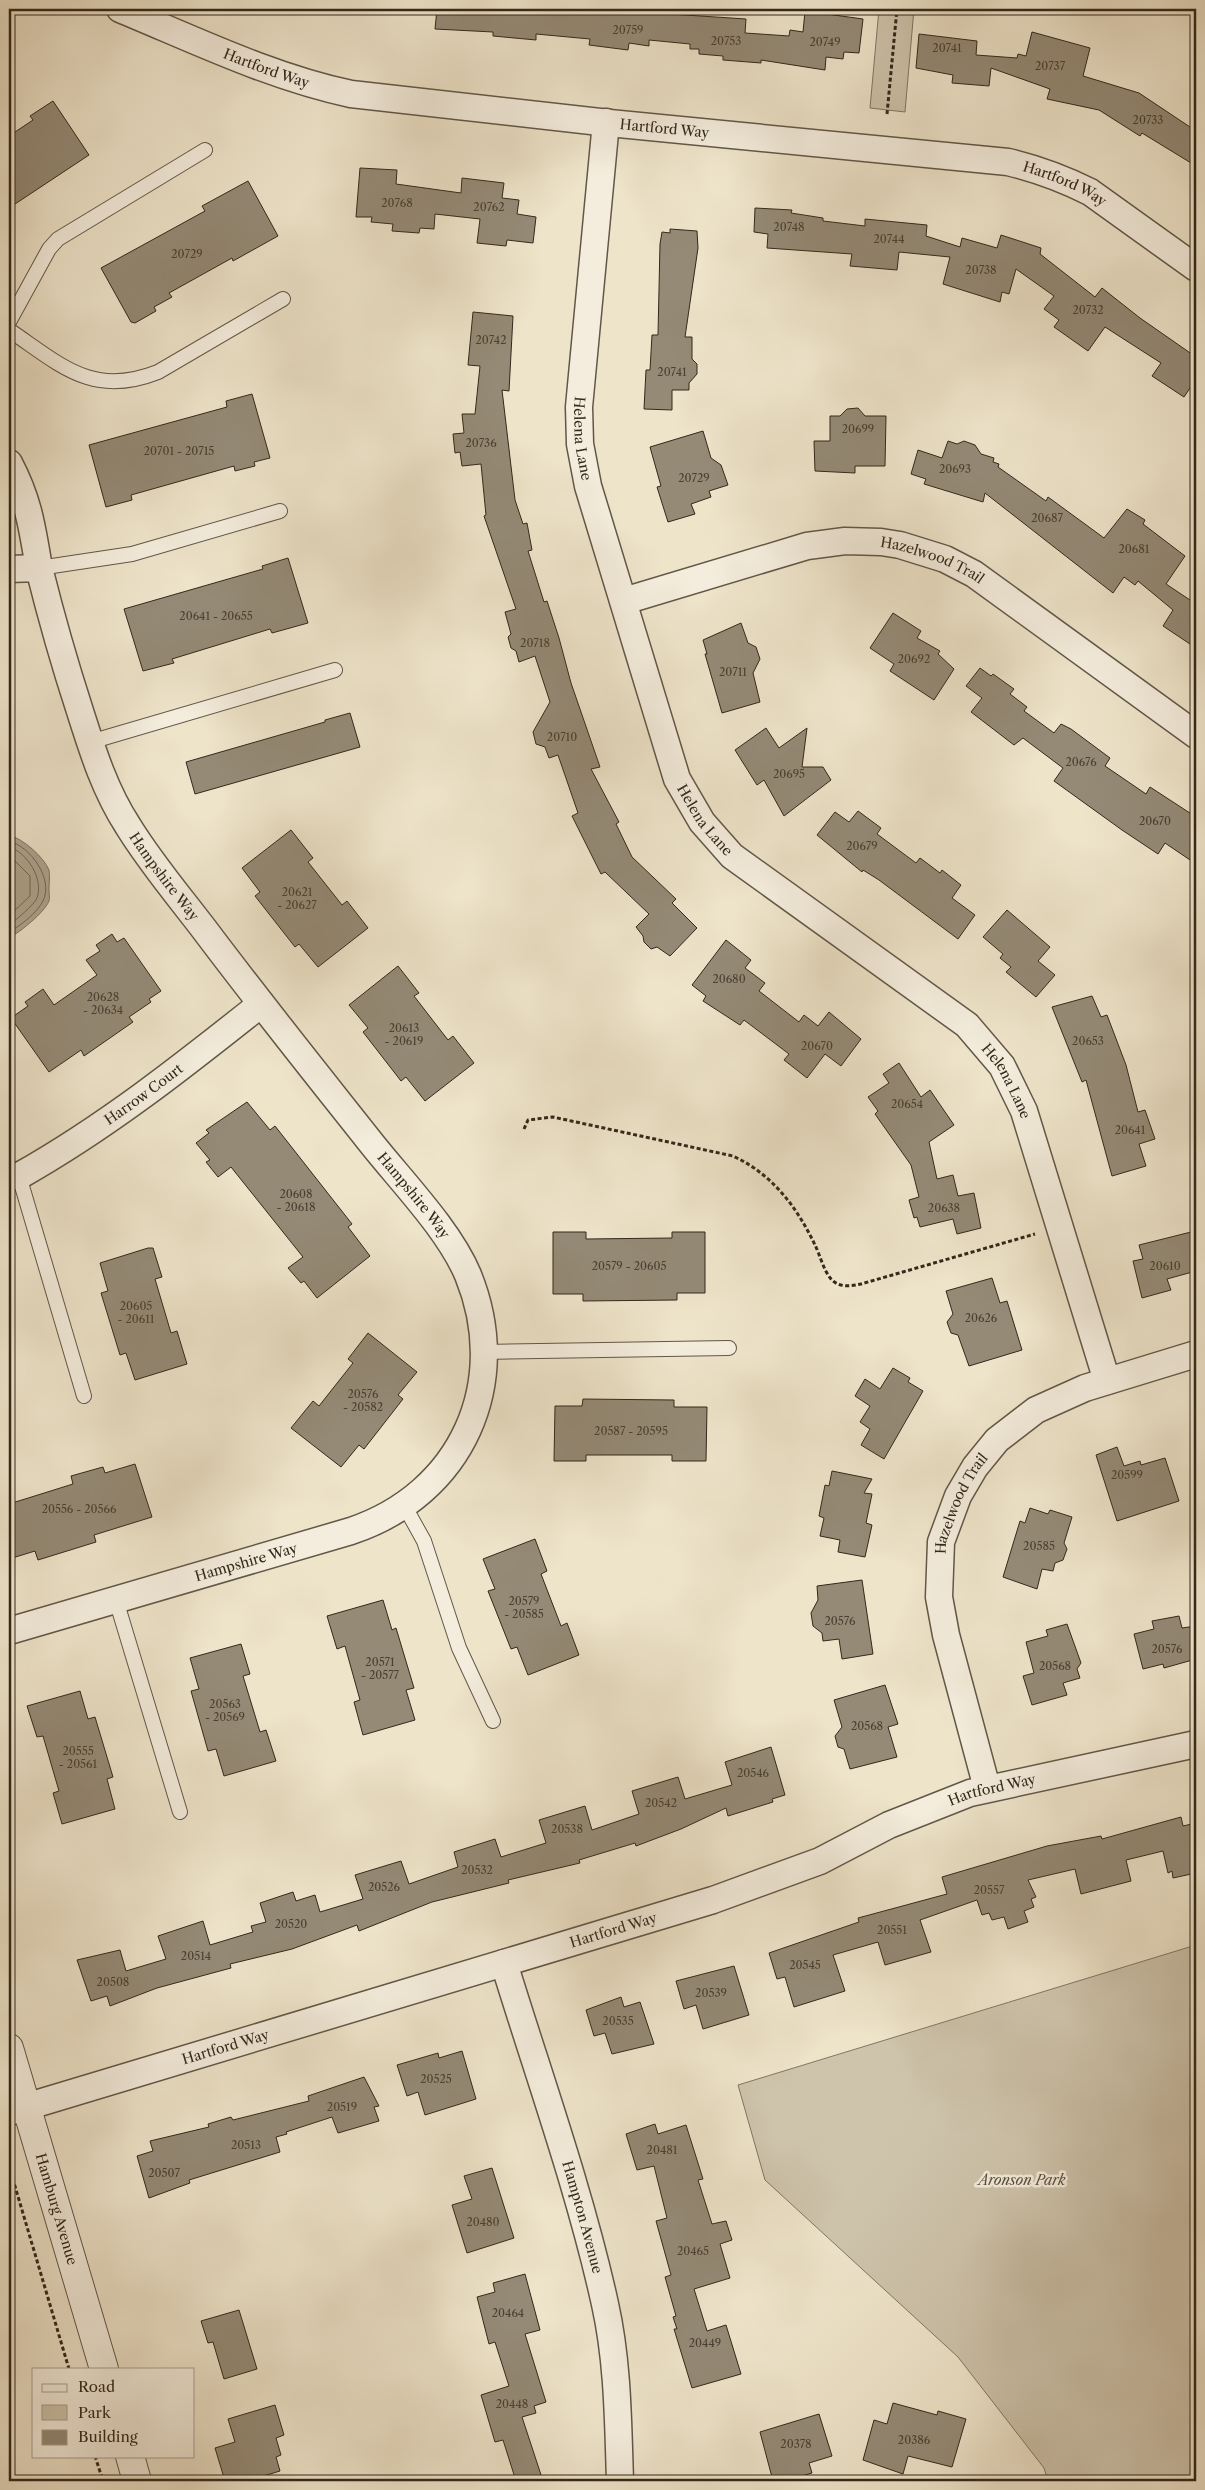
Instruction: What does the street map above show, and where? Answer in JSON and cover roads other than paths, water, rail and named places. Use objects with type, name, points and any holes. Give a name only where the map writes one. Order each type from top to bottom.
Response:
[{"type":"street","name":"Hartford Way","points":[[120,9],[280,74],[324,88],[351,94],[606,122],[1008,162],[1030,167],[1090,192],[1196,268]]},
{"type":"street","name":"Helena Lane","points":[[606,122],[579,399],[579,430],[583,465],[588,486],[675,772],[685,794],[702,822],[711,834],[744,866],[967,1025],[980,1037],[1002,1066],[1016,1092],[1107,1381]]},
{"type":"street","name":"Hampshire Way","points":[[9,463],[27,502],[39,568],[52,622],[90,742],[107,788],[129,828],[261,1004],[454,1248],[478,1302],[485,1352],[485,1367],[477,1406],[458,1449],[432,1482],[404,1505],[377,1521],[351,1532],[9,1631]]},
{"type":"street","name":"Hazelwood Trail","points":[[624,601],[807,546],[852,540],[900,545],[945,559],[974,574],[1196,735]]},
{"type":"street","points":[[9,569],[39,568]]},
{"type":"street","name":"Harrow Court","points":[[14,1180],[70,1147],[132,1106],[261,1004]]},
{"type":"street","name":"Hazelwood Trail","points":[[986,1788],[942,1616],[938,1577],[941,1542],[951,1512],[966,1482],[997,1440],[1036,1410],[1068,1395],[1107,1381],[1196,1354]]},
{"type":"street","name":"Hartford Way","points":[[17,2109],[504,1963],[765,1882],[820,1861],[910,1816],[986,1788],[1196,1744]]},
{"type":"street","name":"Hampton Avenue","points":[[504,1963],[581,2214],[605,2305],[616,2382],[620,2481]]},
{"type":"street","name":"Hamburg Avenue","points":[[9,2048],[17,2109],[104,2368]]},
{"type":"street","points":[[131,2458],[137,2481]]},
{"type":"lane","points":[[9,322],[49,249],[58,239],[205,150]]},
{"type":"lane","points":[[9,330],[76,373],[103,382],[116,382],[143,378],[158,372],[283,299]]},
{"type":"lane","points":[[39,568],[132,554],[280,511]]},
{"type":"lane","points":[[90,742],[335,670]]},
{"type":"lane","points":[[14,1180],[84,1396]]},
{"type":"lane","points":[[485,1352],[729,1348]]},
{"type":"lane","points":[[404,1505],[422,1534],[459,1648],[493,1720]]},
{"type":"lane","points":[[116,1600],[180,1812]]},
{"type":"water","points":[[9,835],[26,844],[46,865],[49,870],[49,901],[37,916],[9,938]]},
{"type":"park label","name":"Aronson Park","points":[[1022,2180]]}]
